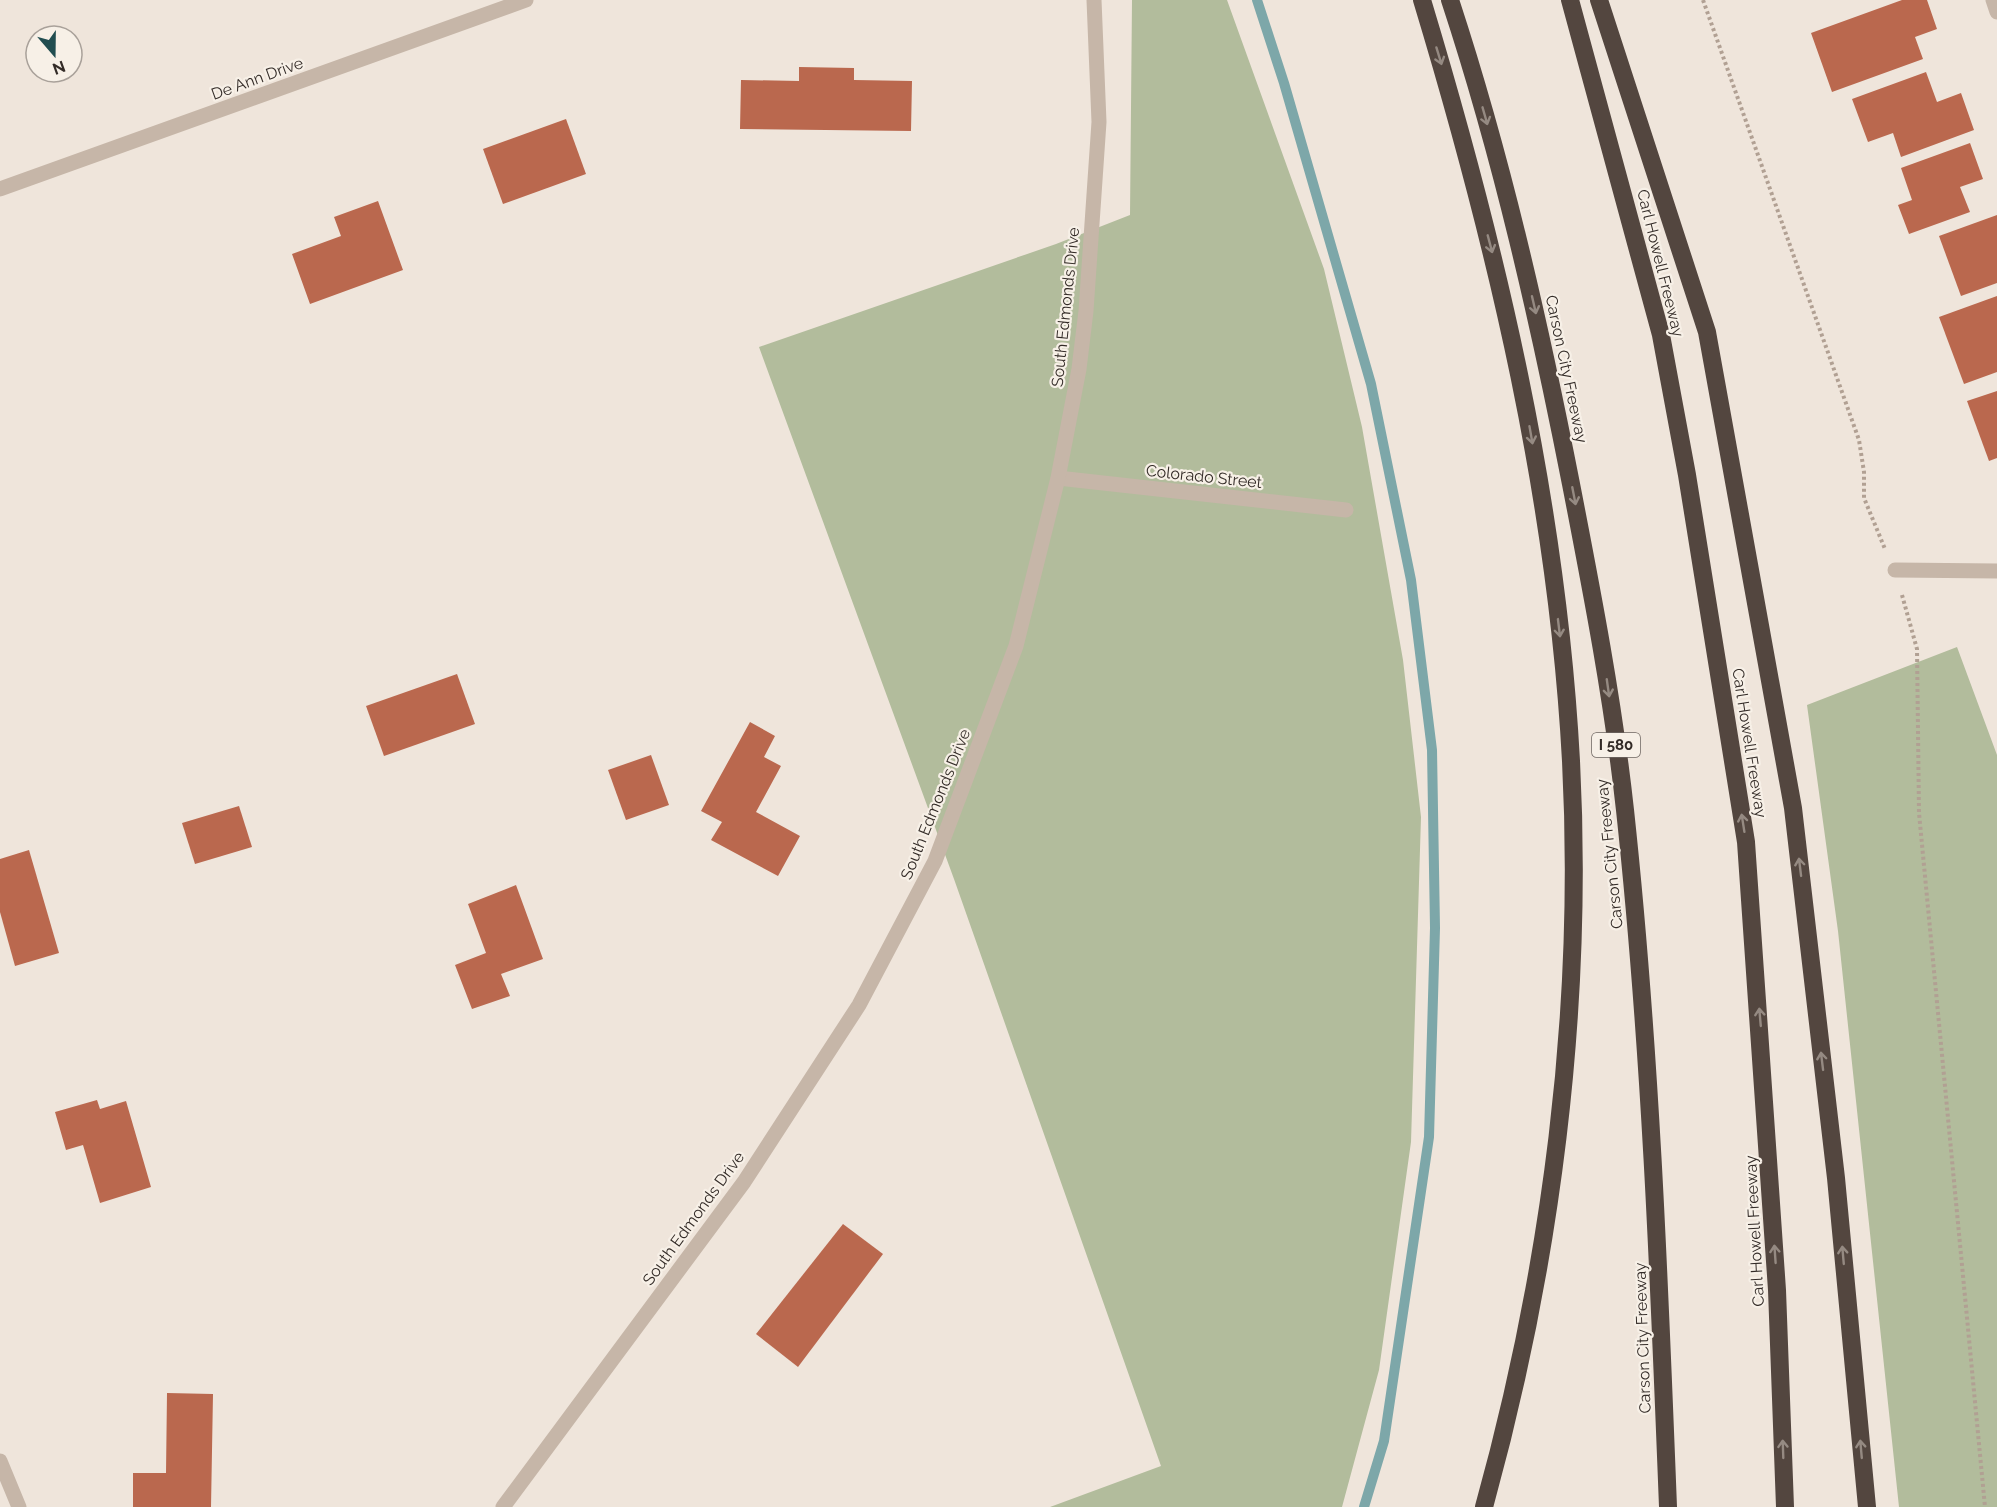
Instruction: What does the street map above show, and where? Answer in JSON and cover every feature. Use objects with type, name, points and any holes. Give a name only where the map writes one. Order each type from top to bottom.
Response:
[{"type":"highway","points":[[1422,0],[1492,250],[1522,389],[1552,566],[1571,764],[1572,935],[1563,1080],[1553,1167],[1526,1333],[1484,1507]]},
{"type":"highway","name":"Carson City Freeway","points":[[1450,0],[1502,178],[1545,356],[1597,615],[1622,783],[1646,1032],[1659,1249],[1668,1507]]},
{"type":"highway","name":"Carl Howell Freeway","points":[[1570,0],[1661,335],[1687,475],[1746,842],[1777,1290],[1785,1507]]},
{"type":"highway","points":[[1599,0],[1707,332],[1793,808],[1836,1178],[1867,1507]]},
{"type":"street","name":"De Ann Drive","points":[[0,189],[526,0]]},
{"type":"street","name":"South Edmonds Drive","points":[[503,1507],[744,1182],[859,1005],[935,861],[1016,646],[1058,478],[1079,369],[1086,311],[1099,122],[1094,0]]},
{"type":"street","points":[[1993,0],[1997,12]]},
{"type":"street","name":"Colorado Street","points":[[1058,478],[1346,510]]},
{"type":"street","points":[[1894,570],[1997,571]]},
{"type":"street","points":[[0,1461],[19,1507]]},
{"type":"path","points":[[1703,0],[1858,440],[1864,472],[1864,498],[1894,570],[1917,650],[1918,813],[1984,1507]]},
{"type":"green space","points":[[1132,0],[1227,0],[1324,269],[1362,427],[1403,660],[1421,817],[1411,1142],[1379,1370],[1342,1507],[1050,1507],[1161,1466],[954,879],[759,347],[1056,244],[1130,215]]},
{"type":"green space","points":[[1957,647],[1997,755],[1997,1507],[1899,1507],[1838,931],[1807,705]]},
{"type":"building","points":[[1902,0],[1927,0],[1937,29],[1915,37],[1923,59],[1832,92],[1811,33]]},
{"type":"building","points":[[799,67],[854,68],[854,80],[912,81],[911,131],[740,129],[741,80],[799,81]]},
{"type":"building","points":[[1926,72],[1937,102],[1961,93],[1974,130],[1901,157],[1893,133],[1868,142],[1852,99]]},
{"type":"building","points":[[566,119],[586,174],[503,204],[483,149]]},
{"type":"building","points":[[1970,143],[1983,179],[1960,187],[1970,212],[1909,234],[1898,205],[1912,200],[1901,168]]},
{"type":"building","points":[[378,201],[403,270],[310,304],[292,254],[341,236],[334,217]]},
{"type":"building","points":[[1997,215],[1997,283],[1961,296],[1939,236]]},
{"type":"building","points":[[1997,296],[1997,372],[1964,384],[1939,317]]},
{"type":"building","points":[[1997,391],[1997,458],[1989,461],[1967,401]]},
{"type":"building","points":[[457,674],[475,724],[384,756],[366,706]]},
{"type":"building","points":[[750,722],[775,736],[764,757],[781,766],[756,812],[800,836],[778,876],[711,840],[722,822],[701,811]]},
{"type":"building","points":[[651,755],[669,805],[626,820],[608,770]]},
{"type":"building","points":[[239,806],[252,847],[195,864],[182,823]]},
{"type":"building","points":[[29,850],[59,953],[15,966],[0,912],[0,859]]},
{"type":"building","points":[[516,885],[543,959],[501,974],[510,996],[472,1009],[455,965],[486,953],[468,904]]},
{"type":"building","points":[[97,1100],[100,1109],[126,1101],[151,1187],[100,1203],[83,1145],[66,1150],[55,1112]]},
{"type":"building","points":[[843,1224],[883,1254],[798,1367],[756,1334]]},
{"type":"building","points":[[167,1393],[213,1394],[211,1507],[133,1507],[133,1473],[166,1473]]},
{"type":"waterway","points":[[1257,0],[1284,83],[1371,384],[1411,580],[1432,750],[1435,928],[1429,1137],[1384,1441],[1364,1507]]}]
